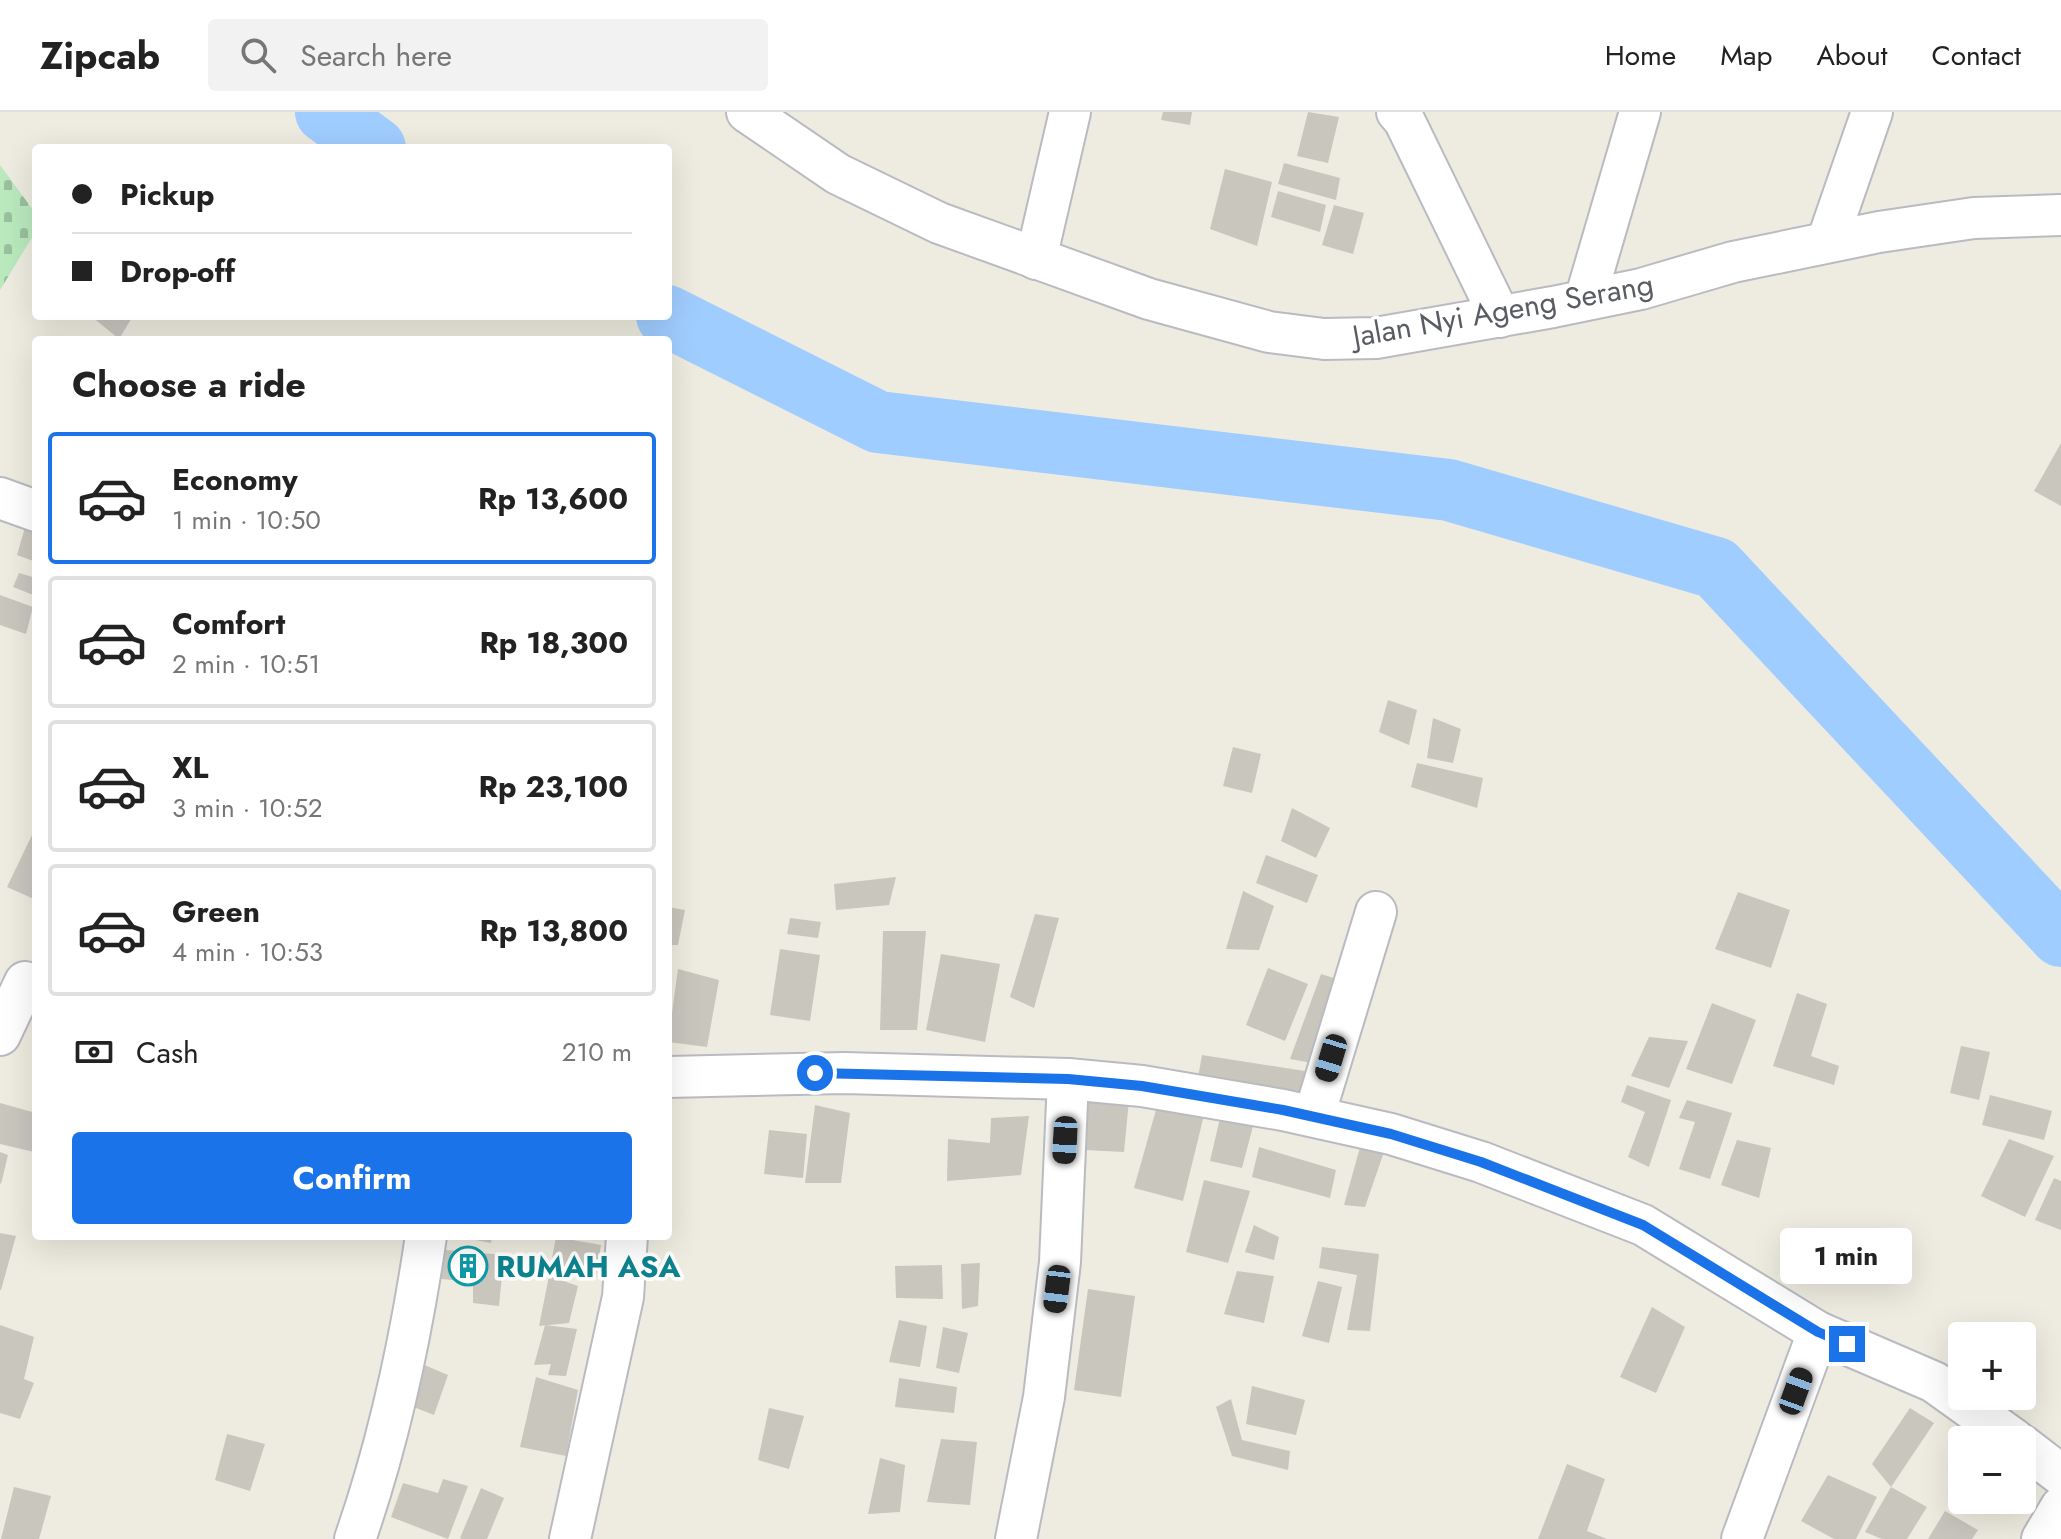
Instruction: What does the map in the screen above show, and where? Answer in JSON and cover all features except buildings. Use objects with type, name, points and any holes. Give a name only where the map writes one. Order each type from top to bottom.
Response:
[{"type":"street","name":"Jalan Nyi Ageng Serang","points":[[747,112],[838,174],[939,223],[1149,299],[1269,332],[1324,339],[1376,338],[1500,317],[1641,289],[1733,262],[1879,232],[1974,218],[2061,215]]},
{"type":"street","points":[[1036,259],[1070,112]]},
{"type":"street","points":[[1397,112],[1404,120],[1500,317]]},
{"type":"street","points":[[1585,300],[1640,112]]},
{"type":"street","points":[[1827,242],[1872,112]]},
{"type":"street","points":[[0,498],[32,510]]},
{"type":"street","points":[[1314,1116],[1376,912]]},
{"type":"street","points":[[0,1035],[20,978]]},
{"type":"street","points":[[672,1077],[844,1073],[1068,1079],[1142,1086],[1314,1116],[1391,1134],[1481,1162],[1643,1225],[1818,1332],[1934,1382],[1995,1426]]},
{"type":"street","points":[[1016,1539],[1044,1397],[1060,1262],[1068,1079]]},
{"type":"street","points":[[355,1539],[379,1467],[417,1297],[425,1240]]},
{"type":"street","points":[[570,1539],[623,1297],[627,1240]]},
{"type":"street","points":[[1742,1539],[1818,1332]]},
{"type":"street","points":[[2036,1456],[2061,1475]]},
{"type":"street","points":[[2042,1539],[2061,1507]]},
{"type":"green space","points":[[0,165],[32,209],[32,238],[0,290]]},
{"type":"waterway","points":[[326,112],[370,144]]},
{"type":"waterway","points":[[672,319],[878,422],[1449,490],[1716,568],[2061,936]]},
{"type":"place","name":"RUMAH ASA","points":[[468,1266]]},
{"type":"route","points":[[815,1073],[1068,1079],[1142,1086],[1283,1110],[1391,1134],[1481,1162],[1643,1225],[1818,1332],[1847,1344]]}]
